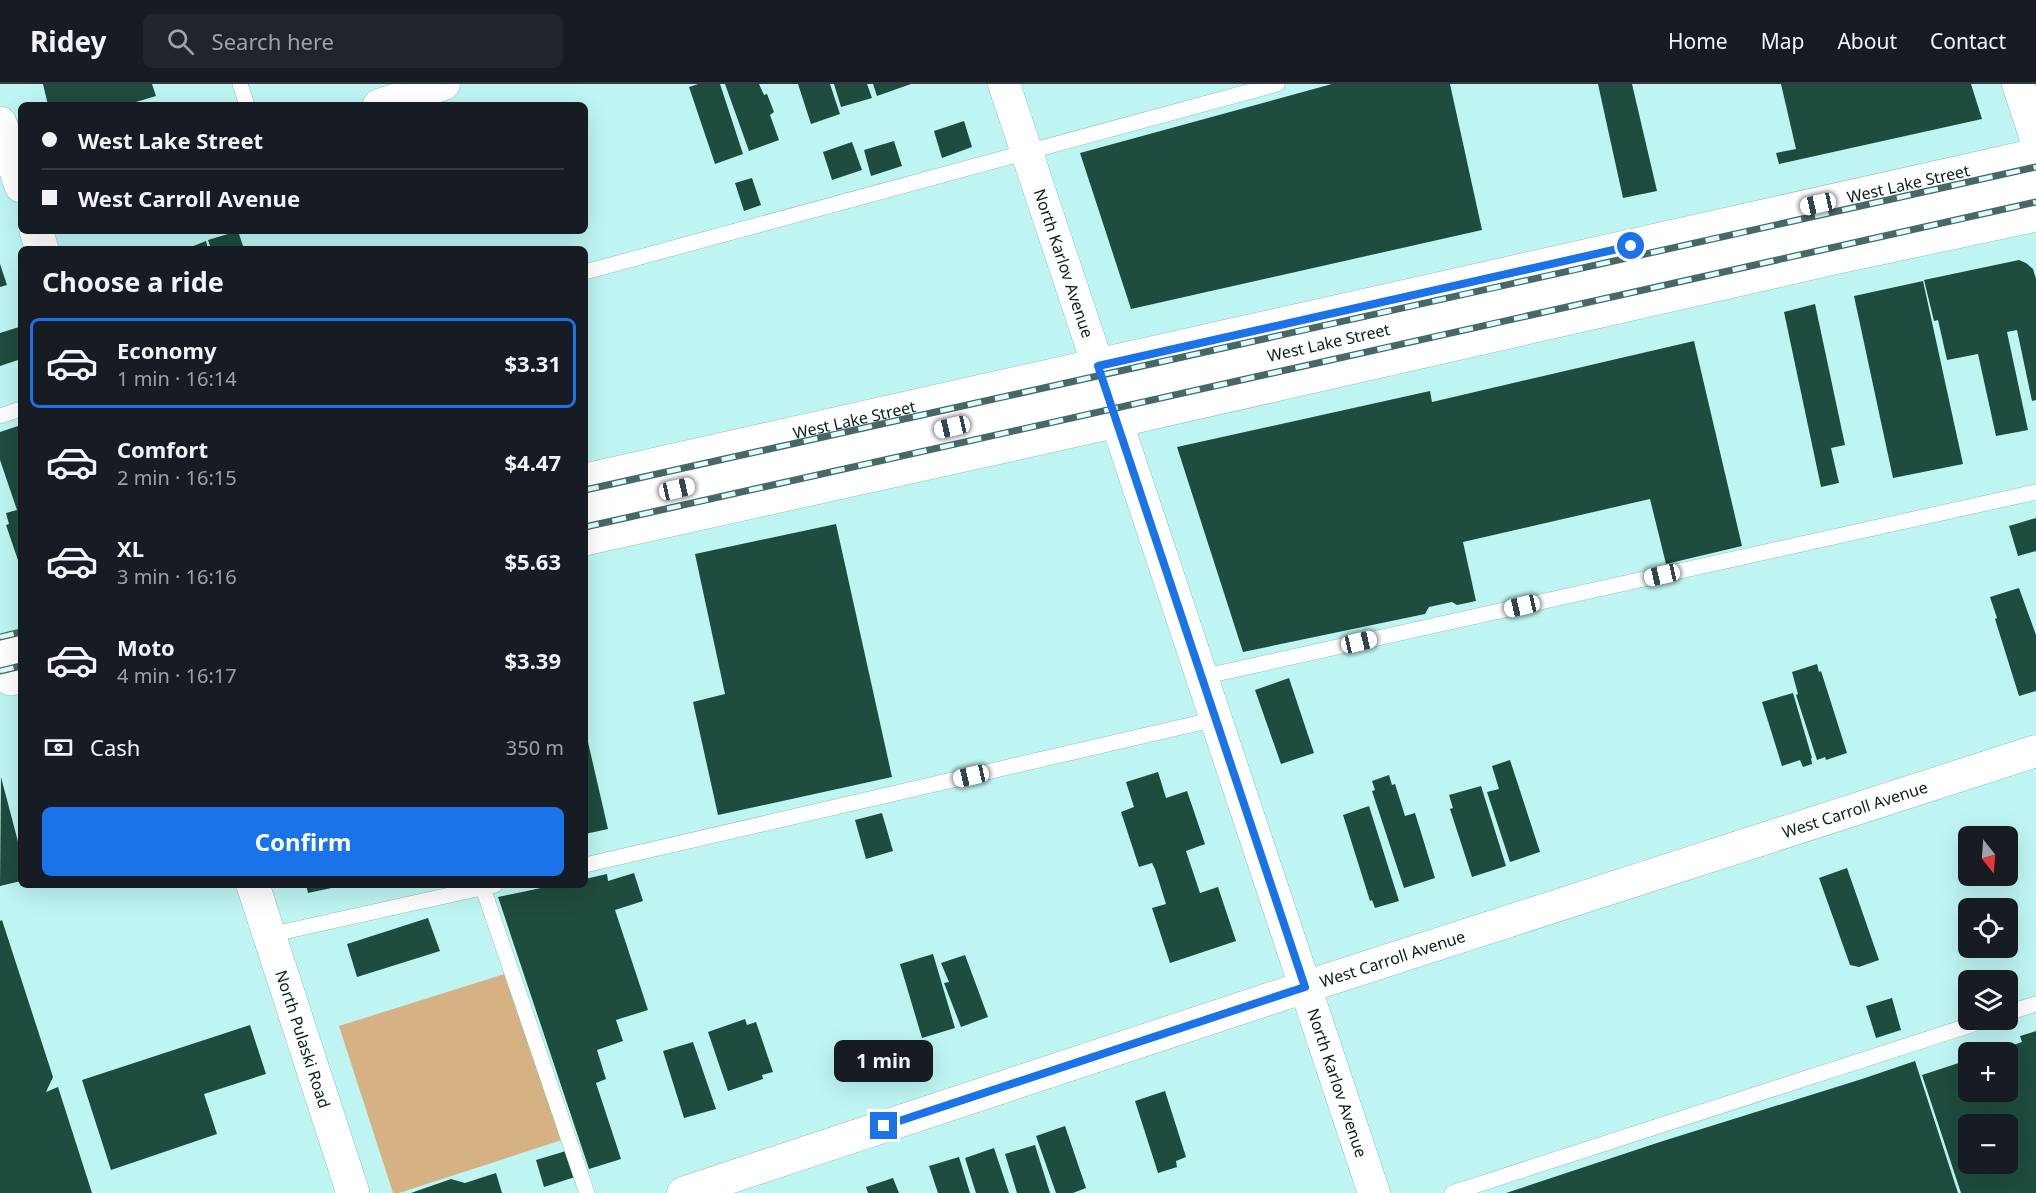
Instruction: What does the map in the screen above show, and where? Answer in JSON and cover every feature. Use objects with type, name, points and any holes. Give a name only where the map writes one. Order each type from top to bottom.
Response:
[{"type":"main road","points":[[0,123],[18,177]]},
{"type":"main road","name":"West Lake Street","points":[[588,538],[1107,393],[2036,155]]},
{"type":"main road","name":"West Lake Street","points":[[588,508],[2036,184]]},
{"type":"main road","name":"West Lake Street","points":[[588,480],[1107,393],[1834,258],[2036,215]]},
{"type":"main road","points":[[0,653],[18,649]]},
{"type":"main road","points":[[0,673],[11,679],[18,677]]},
{"type":"main road","name":"North Pulaski Road","points":[[254,888],[353,1193]]},
{"type":"street","points":[[388,102],[444,84]]},
{"type":"street","name":"North Karlov Avenue","points":[[1004,84],[1374,1193]]},
{"type":"street","points":[[2018,84],[2036,139]]},
{"type":"street","name":"West Carroll Avenue","points":[[683,1193],[1305,987],[2036,751]]},
{"type":"lane","points":[[240,84],[246,102]]},
{"type":"lane","points":[[588,271],[1277,84]]},
{"type":"lane","points":[[0,416],[18,411]]},
{"type":"lane","points":[[1202,677],[2036,492]]},
{"type":"lane","points":[[588,864],[1216,719]]},
{"type":"lane","points":[[269,935],[480,888]]},
{"type":"lane","points":[[490,888],[587,1193]]},
{"type":"lane","points":[[2018,1010],[2036,1004]]},
{"type":"lane","points":[[1452,1193],[1958,1029]]},
{"type":"shaded area","points":[[511,972],[568,1138],[393,1193],[339,1026]]},
{"type":"building","points":[[43,84],[152,84],[156,96],[136,102],[47,102]]},
{"type":"building","points":[[698,84],[720,84],[743,154],[715,164],[689,87]]},
{"type":"building","points":[[725,84],[759,84],[764,95],[767,94],[774,112],[770,115],[779,140],[749,151]]},
{"type":"building","points":[[798,84],[830,84],[840,114],[811,124]]},
{"type":"building","points":[[834,84],[867,84],[872,98],[841,107]]},
{"type":"building","points":[[873,84],[911,84],[877,96]]},
{"type":"building","points":[[1332,84],[1450,84],[1482,230],[1131,309],[1080,153]]},
{"type":"building","points":[[1598,84],[1632,84],[1657,191],[1623,198]]},
{"type":"building","points":[[1781,84],[1971,84],[1982,119],[1779,164],[1776,153],[1796,149]]},
{"type":"building","points":[[964,121],[972,147],[942,158],[934,131]]},
{"type":"building","points":[[894,141],[902,166],[871,176],[864,150]]},
{"type":"building","points":[[852,142],[862,170],[832,180],[823,152]]},
{"type":"building","points":[[752,178],[761,205],[744,211],[735,183]]},
{"type":"building","points":[[228,234],[239,234],[243,246],[210,246],[208,240]]},
{"type":"building","points":[[206,241],[207,246],[194,246]]},
{"type":"building","points":[[2019,260],[2033,269],[2036,279],[2036,400],[2032,401],[2017,330],[2007,332],[2028,430],[1996,436],[1978,354],[1947,360],[1938,320],[1934,321],[1924,280]]},
{"type":"building","points":[[0,264],[7,285],[0,287]]},
{"type":"building","points":[[1923,281],[1963,464],[1893,478],[1854,296]]},
{"type":"building","points":[[1815,304],[1845,445],[1831,448],[1839,483],[1821,487],[1784,312]]},
{"type":"building","points":[[18,327],[18,360],[0,366],[0,333]]},
{"type":"building","points":[[1694,341],[1742,546],[1666,564],[1650,499],[1463,542],[1476,601],[1457,605],[1452,602],[1429,607],[1425,614],[1243,652],[1177,447],[1430,391],[1432,402]]},
{"type":"building","points":[[18,426],[18,560],[6,525],[9,524],[6,513],[17,510],[0,460],[0,432]]},
{"type":"building","points":[[2036,518],[2036,551],[2018,556],[2009,526]]},
{"type":"building","points":[[836,524],[892,777],[718,815],[693,702],[725,694],[695,554]]},
{"type":"building","points":[[2019,588],[2036,635],[2036,691],[2019,696],[1990,597]]},
{"type":"building","points":[[1817,664],[1847,753],[1826,760],[1825,757],[1817,760],[1796,695],[1798,694],[1792,672]]},
{"type":"building","points":[[1289,678],[1314,753],[1281,764],[1255,690]]},
{"type":"building","points":[[1793,693],[1812,758],[1812,764],[1803,767],[1800,760],[1782,766],[1762,702]]},
{"type":"building","points":[[588,742],[608,829],[588,833]]},
{"type":"building","points":[[1510,760],[1540,852],[1510,862],[1487,792],[1499,789],[1492,766]]},
{"type":"building","points":[[1158,772],[1166,798],[1187,791],[1205,844],[1186,851],[1200,893],[1218,887],[1236,941],[1170,963],[1152,908],[1166,904],[1155,869],[1152,863],[1139,867],[1121,812],[1134,807],[1126,782]]},
{"type":"building","points":[[1389,775],[1392,785],[1395,784],[1405,816],[1415,813],[1435,878],[1404,888],[1372,791],[1375,790],[1372,781]]},
{"type":"building","points":[[1,777],[18,842],[18,882],[0,886]]},
{"type":"building","points":[[1481,786],[1506,866],[1472,877],[1450,809],[1453,808],[1449,795]]},
{"type":"building","points":[[1369,806],[1399,901],[1375,908],[1372,900],[1370,901],[1343,815]]},
{"type":"building","points":[[882,813],[893,851],[866,859],[855,820]]},
{"type":"building","points":[[1847,868],[1879,960],[1859,967],[1850,965],[1819,878]]},
{"type":"building","points":[[634,873],[643,901],[615,910],[648,1010],[616,1020],[623,1041],[597,1050],[606,1079],[596,1083],[621,1159],[589,1169],[498,897],[541,888],[588,888],[588,878],[607,874],[608,881]]},
{"type":"building","points":[[307,888],[332,888],[308,893]]},
{"type":"building","points":[[428,918],[440,951],[357,977],[347,944]]},
{"type":"building","points":[[2,920],[53,1077],[46,1092],[58,1087],[92,1193],[0,1193],[0,921]]},
{"type":"building","points":[[933,954],[955,1028],[922,1038],[900,964]]},
{"type":"building","points":[[965,955],[988,1017],[961,1027],[944,983],[949,982],[941,963]]},
{"type":"building","points":[[1892,998],[1901,1030],[1876,1038],[1866,1006]]},
{"type":"building","points":[[745,1019],[747,1025],[756,1022],[773,1072],[762,1075],[763,1079],[728,1091],[708,1032]]},
{"type":"building","points":[[250,1025],[266,1074],[204,1094],[217,1134],[111,1170],[82,1080]]},
{"type":"building","points":[[2036,1031],[2036,1193],[1961,1193],[1922,1075],[1958,1063],[1958,1102],[2018,1102],[2018,1043],[2022,1042],[2020,1036]]},
{"type":"building","points":[[693,1042],[716,1109],[684,1118],[663,1051]]},
{"type":"building","points":[[1915,1061],[1958,1193],[1506,1193],[1663,1141]]},
{"type":"building","points":[[1165,1091],[1186,1157],[1176,1161],[1177,1167],[1158,1173],[1135,1101]]},
{"type":"building","points":[[1065,1126],[1086,1188],[1073,1193],[1056,1193],[1036,1136]]},
{"type":"building","points":[[1035,1145],[1050,1193],[1017,1193],[1005,1154]]},
{"type":"building","points":[[994,1148],[1009,1193],[976,1193],[965,1158]]},
{"type":"building","points":[[566,1151],[575,1177],[544,1187],[536,1160]]},
{"type":"building","points":[[959,1157],[970,1193],[938,1193],[929,1166]]},
{"type":"building","points":[[496,1173],[502,1193],[411,1193],[451,1179],[465,1183]]},
{"type":"building","points":[[893,1178],[899,1193],[868,1193],[866,1187]]},
{"type":"railway","points":[[588,489],[2036,167]]},
{"type":"railway","points":[[588,526],[2036,202]]},
{"type":"railway","points":[[0,637],[18,633]]},
{"type":"railway","points":[[0,671],[18,667]]},
{"type":"route","points":[[884,1126],[1305,987],[1098,366],[1631,246]]}]
